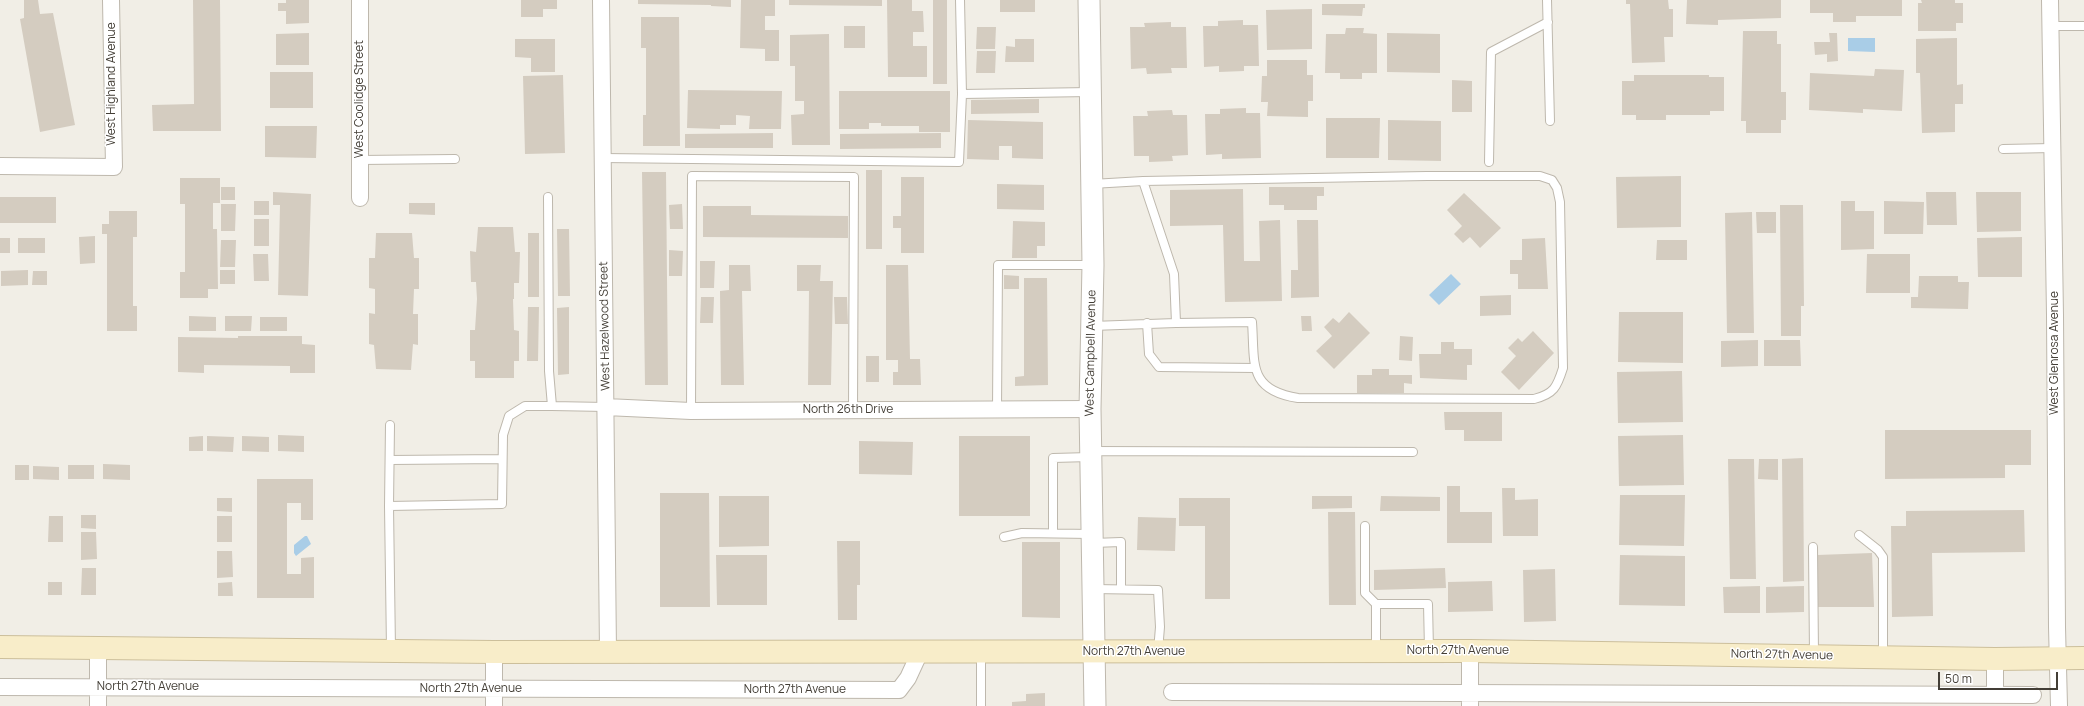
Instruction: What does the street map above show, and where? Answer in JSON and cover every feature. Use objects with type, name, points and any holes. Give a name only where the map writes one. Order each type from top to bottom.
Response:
[{"type":"main road","name":"North 27th Avenue","points":[[0,647],[494,652],[1470,651],[1883,656],[1995,659],[2084,658]]},
{"type":"street","name":"West Highland Avenue","points":[[0,166],[114,167],[111,0]]},
{"type":"street","name":"West Coolidge Street","points":[[360,0],[360,198]]},
{"type":"street","name":"West Hazelwood Street","points":[[601,0],[608,651]]},
{"type":"street","name":"West Campbell Avenue","points":[[1089,0],[1093,266],[1090,454],[1094,706]]},
{"type":"street","name":"West Glenrosa Avenue","points":[[2050,0],[2059,706]]},
{"type":"street","name":"North 26th Drive","points":[[606,407],[691,411],[1090,409]]},
{"type":"street","points":[[98,647],[98,706]]},
{"type":"street","points":[[1470,651],[1470,699]]},
{"type":"street","points":[[494,652],[494,706]]},
{"type":"street","name":"North 27th Avenue","points":[[0,687],[899,690],[908,678],[920,652]]},
{"type":"street","points":[[1995,659],[1995,695]]},
{"type":"street","points":[[1172,692],[1470,699],[2033,695]]},
{"type":"lane","points":[[603,158],[959,162],[962,94],[960,0]]},
{"type":"lane","points":[[1547,0],[1550,121]]},
{"type":"lane","points":[[1489,162],[1491,52],[1548,22]]},
{"type":"lane","points":[[2050,26],[2084,26]]},
{"type":"lane","points":[[962,94],[1090,92]]},
{"type":"lane","points":[[2003,149],[2052,148]]},
{"type":"lane","points":[[360,160],[455,159]]},
{"type":"lane","points":[[691,411],[692,176],[854,177],[853,410]]},
{"type":"lane","points":[[1092,184],[1143,181],[1427,176],[1540,176],[1552,180],[1557,188],[1560,202],[1563,368],[1559,381],[1553,391],[1534,399],[1298,398],[1282,396],[1270,390],[1260,381],[1255,368],[1252,322],[1147,323],[1092,326]]},
{"type":"lane","points":[[1143,181],[1174,274],[1176,323]]},
{"type":"lane","points":[[548,197],[549,371],[552,406]]},
{"type":"lane","points":[[997,410],[998,265],[1093,266]]},
{"type":"lane","points":[[1147,323],[1149,354],[1159,367],[1255,368]]},
{"type":"lane","points":[[390,506],[502,504],[503,435],[509,416],[525,406],[606,407]]},
{"type":"lane","points":[[390,425],[391,650]]},
{"type":"lane","points":[[1053,533],[1053,458],[1090,454],[1413,452]]},
{"type":"lane","points":[[390,460],[502,459]]},
{"type":"lane","points":[[1365,526],[1365,593],[1376,604],[1428,604],[1429,651]]},
{"type":"lane","points":[[1004,537],[1022,533],[1053,533],[1121,542],[1122,589]]},
{"type":"lane","points":[[1859,535],[1878,550],[1882,557],[1883,656]]},
{"type":"lane","points":[[1813,547],[1814,656]]},
{"type":"lane","points":[[1092,589],[1158,590],[1160,627],[1158,652]]},
{"type":"lane","points":[[1376,604],[1376,651]]},
{"type":"lane","points":[[981,652],[981,706]]},
{"type":"water","points":[[1848,38],[1875,38],[1875,52],[1848,51]]},
{"type":"water","points":[[1451,274],[1461,284],[1439,305],[1429,295]]},
{"type":"water","points":[[307,536],[311,544],[296,556],[294,553],[294,545]]},
{"type":"building","points":[[24,0],[38,0],[40,14],[53,13],[75,125],[40,132],[20,19],[24,18]]},
{"type":"building","points":[[193,0],[220,0],[221,131],[153,131],[152,105],[194,104]]},
{"type":"building","points":[[286,0],[309,0],[309,23],[286,24],[286,11],[278,11],[278,3],[286,3]]},
{"type":"building","points":[[521,0],[557,0],[557,9],[543,9],[543,17],[521,17]]},
{"type":"building","points":[[638,0],[731,0],[731,7],[711,5],[638,4]]},
{"type":"building","points":[[741,0],[775,0],[775,16],[765,16],[765,30],[779,30],[779,61],[765,61],[765,49],[740,48]]},
{"type":"building","points":[[789,0],[882,0],[882,6],[789,5]]},
{"type":"building","points":[[887,0],[912,0],[912,11],[923,11],[924,32],[913,32],[913,46],[927,46],[927,77],[888,77]]},
{"type":"building","points":[[933,0],[947,0],[947,84],[933,84]]},
{"type":"building","points":[[1000,0],[1035,0],[1035,12],[1000,12]]},
{"type":"building","points":[[1626,0],[1668,0],[1669,9],[1673,9],[1673,37],[1664,37],[1665,62],[1632,63],[1630,4],[1626,4]]},
{"type":"building","points":[[1687,0],[1781,0],[1781,18],[1718,20],[1718,25],[1686,24]]},
{"type":"building","points":[[1810,0],[1902,0],[1902,16],[1856,16],[1856,22],[1833,22],[1833,13],[1810,13]]},
{"type":"building","points":[[1921,0],[1955,0],[1955,3],[1963,3],[1963,23],[1956,23],[1956,31],[1918,31],[1918,3],[1922,3]]},
{"type":"building","points":[[1322,4],[1365,4],[1365,8],[1363,8],[1362,16],[1322,15]]},
{"type":"building","points":[[1312,9],[1312,49],[1267,50],[1266,10]]},
{"type":"building","points":[[641,17],[679,17],[680,146],[643,146],[643,115],[646,115],[646,48],[641,48]]},
{"type":"building","points":[[1243,20],[1243,25],[1258,25],[1259,66],[1244,66],[1244,71],[1219,72],[1219,66],[1204,67],[1203,26],[1218,26],[1218,21]]},
{"type":"building","points":[[1171,22],[1171,27],[1186,27],[1187,68],[1171,68],[1172,73],[1147,74],[1146,68],[1131,69],[1130,27],[1145,27],[1144,23]]},
{"type":"building","points":[[844,26],[865,26],[865,48],[844,48]]},
{"type":"building","points":[[977,27],[996,27],[995,49],[976,49]]},
{"type":"building","points":[[1346,28],[1364,28],[1363,33],[1377,34],[1377,73],[1362,73],[1362,79],[1340,79],[1340,73],[1325,73],[1326,34],[1345,34]]},
{"type":"building","points":[[1743,31],[1777,31],[1777,44],[1781,44],[1781,92],[1786,92],[1786,120],[1781,120],[1781,133],[1746,133],[1746,121],[1741,121]]},
{"type":"building","points":[[309,33],[309,65],[276,65],[276,34]]},
{"type":"building","points":[[1387,33],[1440,34],[1440,73],[1387,72]]},
{"type":"building","points":[[1829,33],[1837,33],[1838,61],[1827,62],[1827,54],[1815,55],[1814,42],[1830,42]]},
{"type":"building","points":[[829,34],[830,145],[792,145],[791,115],[804,114],[804,101],[795,101],[795,66],[790,66],[790,35]]},
{"type":"building","points":[[1957,38],[1957,85],[1963,84],[1963,104],[1955,104],[1955,132],[1922,133],[1920,73],[1916,73],[1916,39]]},
{"type":"building","points":[[515,39],[555,39],[555,72],[531,72],[531,58],[515,57]]},
{"type":"building","points":[[1015,39],[1034,39],[1034,62],[1005,62],[1006,46],[1015,47]]},
{"type":"building","points":[[977,51],[996,51],[995,73],[976,73]]},
{"type":"building","points":[[1267,60],[1307,60],[1307,75],[1313,75],[1313,101],[1308,101],[1308,117],[1267,116],[1268,102],[1261,102],[1262,76],[1267,76]]},
{"type":"building","points":[[1875,69],[1904,70],[1902,111],[1863,109],[1863,113],[1809,110],[1810,73],[1874,76]]},
{"type":"building","points":[[270,72],[313,72],[313,108],[270,108]]},
{"type":"building","points":[[563,75],[565,153],[525,154],[523,76]]},
{"type":"building","points":[[1634,75],[1709,75],[1709,77],[1724,77],[1724,111],[1710,111],[1710,115],[1666,115],[1666,120],[1636,120],[1636,115],[1622,115],[1622,81],[1634,81]]},
{"type":"building","points":[[1452,80],[1472,81],[1472,112],[1452,112]]},
{"type":"building","points":[[688,90],[782,91],[781,129],[749,129],[750,116],[736,115],[736,125],[720,125],[720,129],[687,128]]},
{"type":"building","points":[[839,91],[950,91],[950,132],[919,132],[919,126],[881,126],[881,123],[869,123],[869,129],[839,129]]},
{"type":"building","points":[[1039,99],[1039,113],[971,114],[971,100]]},
{"type":"building","points":[[1246,108],[1246,113],[1260,113],[1261,158],[1222,159],[1222,154],[1206,155],[1205,114],[1220,114],[1220,109]]},
{"type":"building","points":[[1172,110],[1173,115],[1187,115],[1188,155],[1172,156],[1173,161],[1149,162],[1149,156],[1134,156],[1133,116],[1148,116],[1147,111]]},
{"type":"building","points":[[1326,118],[1380,118],[1379,158],[1326,158]]},
{"type":"building","points":[[968,120],[1043,122],[1043,159],[1012,158],[1012,146],[999,146],[999,160],[967,159]]},
{"type":"building","points":[[1388,120],[1441,121],[1441,161],[1388,160]]},
{"type":"building","points":[[265,126],[317,126],[316,158],[265,157]]},
{"type":"building","points":[[773,133],[773,148],[685,148],[685,134]]},
{"type":"building","points":[[941,133],[941,148],[840,149],[840,134]]},
{"type":"building","points":[[866,170],[882,170],[882,249],[866,249]]},
{"type":"building","points":[[642,172],[666,172],[668,385],[645,385]]},
{"type":"building","points":[[1681,176],[1681,227],[1617,228],[1616,177]]},
{"type":"building","points":[[901,177],[924,177],[924,253],[901,253],[901,228],[893,228],[893,216],[901,216]]},
{"type":"building","points":[[180,178],[220,178],[220,203],[213,203],[213,229],[217,229],[218,289],[208,289],[208,298],[180,298],[180,272],[185,272],[185,204],[180,204]]},
{"type":"building","points":[[997,184],[1044,185],[1044,210],[997,209]]},
{"type":"building","points":[[221,187],[235,187],[235,200],[221,200]]},
{"type":"building","points":[[1269,187],[1324,187],[1324,196],[1317,196],[1317,210],[1284,210],[1284,205],[1269,205]]},
{"type":"building","points":[[1243,189],[1244,261],[1260,261],[1259,221],[1280,220],[1282,301],[1225,302],[1223,225],[1170,226],[1170,190]]},
{"type":"building","points":[[273,192],[311,194],[308,296],[278,295],[280,205],[273,205]]},
{"type":"building","points":[[1926,192],[1956,192],[1957,225],[1927,225]]},
{"type":"building","points":[[1976,192],[2021,192],[2021,231],[1977,232]]},
{"type":"building","points":[[1464,193],[1501,228],[1480,248],[1470,237],[1463,243],[1454,234],[1462,226],[1447,210]]},
{"type":"building","points":[[0,197],[56,197],[56,223],[0,223]]},
{"type":"building","points":[[254,201],[269,201],[269,215],[254,215]]},
{"type":"building","points":[[1841,201],[1855,201],[1855,211],[1874,211],[1874,249],[1841,250]]},
{"type":"building","points":[[1884,201],[1924,202],[1923,234],[1884,234]]},
{"type":"building","points":[[409,203],[435,203],[435,215],[409,214]]},
{"type":"building","points":[[221,204],[236,204],[235,231],[221,231]]},
{"type":"building","points":[[682,204],[683,229],[670,229],[669,205]]},
{"type":"building","points":[[1780,205],[1803,205],[1804,306],[1801,306],[1801,336],[1781,336]]},
{"type":"building","points":[[703,206],[751,206],[751,215],[848,216],[848,238],[703,237]]},
{"type":"building","points":[[109,211],[137,211],[137,237],[133,237],[133,306],[137,306],[137,331],[107,331],[107,234],[102,234],[102,224],[109,224]]},
{"type":"building","points":[[1752,212],[1754,333],[1727,333],[1725,213]]},
{"type":"building","points":[[1756,212],[1776,212],[1776,233],[1757,233]]},
{"type":"building","points":[[254,219],[269,219],[269,246],[254,246]]},
{"type":"building","points":[[1297,220],[1318,220],[1319,297],[1291,298],[1291,270],[1298,270]]},
{"type":"building","points":[[1013,221],[1045,222],[1045,246],[1037,246],[1037,258],[1012,258]]},
{"type":"building","points":[[478,227],[513,227],[515,252],[520,252],[519,283],[514,283],[513,299],[514,330],[519,331],[519,361],[514,361],[514,378],[475,378],[475,361],[470,361],[470,330],[475,330],[477,299],[476,282],[471,282],[470,251],[476,252]]},
{"type":"building","points":[[557,229],[569,229],[570,296],[558,296]]},
{"type":"building","points":[[376,233],[412,233],[414,258],[419,258],[419,289],[414,289],[413,314],[418,314],[418,345],[413,344],[411,370],[376,369],[374,345],[369,344],[369,313],[375,314],[375,289],[369,288],[369,258],[375,258]]},
{"type":"building","points":[[528,233],[539,233],[539,297],[528,297]]},
{"type":"building","points":[[95,236],[95,263],[80,264],[79,237]]},
{"type":"building","points":[[2022,237],[2022,277],[1978,277],[1977,238]]},
{"type":"building","points":[[0,238],[10,238],[10,253],[0,253]]},
{"type":"building","points":[[18,238],[45,238],[45,253],[18,253]]},
{"type":"building","points":[[1545,238],[1548,289],[1518,289],[1518,274],[1510,274],[1510,260],[1522,260],[1522,239]]},
{"type":"building","points":[[221,240],[236,240],[235,267],[220,267]]},
{"type":"building","points":[[1657,240],[1687,240],[1687,260],[1656,260]]},
{"type":"building","points":[[669,250],[683,251],[682,276],[669,276]]},
{"type":"building","points":[[253,254],[268,254],[269,281],[254,281]]},
{"type":"building","points":[[1867,254],[1910,254],[1910,293],[1866,293]]},
{"type":"building","points":[[700,261],[715,261],[714,288],[700,288]]},
{"type":"building","points":[[729,265],[750,265],[751,291],[742,291],[744,385],[721,385],[720,291],[729,290]]},
{"type":"building","points":[[797,265],[821,265],[820,281],[833,281],[831,385],[808,385],[809,291],[797,291]]},
{"type":"building","points":[[886,265],[908,265],[910,359],[920,359],[921,385],[893,385],[893,372],[898,372],[898,360],[886,360]]},
{"type":"building","points":[[28,270],[28,285],[1,286],[1,271]]},
{"type":"building","points":[[220,270],[235,270],[235,284],[220,284]]},
{"type":"building","points":[[33,271],[47,271],[47,285],[32,285]]},
{"type":"building","points":[[1004,275],[1019,276],[1019,289],[1004,289]]},
{"type":"building","points":[[1919,276],[1958,276],[1958,282],[1969,282],[1968,309],[1911,308],[1911,297],[1918,297]]},
{"type":"building","points":[[1024,278],[1047,278],[1048,385],[1015,386],[1015,377],[1024,376]]},
{"type":"building","points":[[1511,295],[1511,315],[1480,316],[1480,296]]},
{"type":"building","points":[[701,297],[714,297],[713,323],[700,323]]},
{"type":"building","points":[[834,297],[847,297],[848,324],[835,324]]},
{"type":"building","points":[[528,307],[539,307],[538,361],[527,361]]},
{"type":"building","points":[[569,307],[569,374],[558,375],[557,308]]},
{"type":"building","points":[[1349,312],[1370,333],[1334,369],[1316,351],[1332,336],[1324,327],[1333,318],[1339,323]]},
{"type":"building","points":[[1619,312],[1683,312],[1683,363],[1618,362]]},
{"type":"building","points":[[189,316],[216,317],[216,331],[189,331]]},
{"type":"building","points":[[225,316],[252,316],[251,331],[225,331]]},
{"type":"building","points":[[1301,316],[1311,316],[1312,331],[1302,331]]},
{"type":"building","points":[[260,317],[287,317],[287,331],[260,331]]},
{"type":"building","points":[[1533,331],[1554,353],[1519,390],[1501,372],[1516,356],[1508,348],[1518,338],[1522,342]]},
{"type":"building","points":[[238,336],[302,336],[302,344],[315,345],[315,373],[290,373],[290,366],[204,365],[204,373],[178,372],[178,337],[238,338]]},
{"type":"building","points":[[1400,336],[1413,337],[1412,361],[1399,360]]},
{"type":"building","points":[[1758,340],[1758,366],[1721,367],[1721,341]]},
{"type":"building","points":[[1764,340],[1800,340],[1801,366],[1764,366]]},
{"type":"building","points":[[1441,342],[1454,342],[1454,349],[1472,349],[1472,365],[1467,365],[1467,380],[1420,378],[1419,354],[1441,354]]},
{"type":"building","points":[[866,356],[879,356],[879,382],[866,382]]},
{"type":"building","points":[[1372,369],[1389,369],[1389,375],[1412,375],[1412,384],[1404,383],[1404,393],[1357,393],[1357,375],[1372,375]]},
{"type":"building","points":[[1682,371],[1683,422],[1618,423],[1617,372]]},
{"type":"building","points":[[1444,412],[1502,412],[1502,441],[1464,441],[1464,430],[1445,430]]},
{"type":"building","points":[[1885,430],[2031,430],[2031,465],[2005,465],[2005,478],[1885,479]]},
{"type":"building","points":[[278,435],[304,436],[304,452],[278,451]]},
{"type":"building","points":[[1683,435],[1684,485],[1619,486],[1618,436]]},
{"type":"building","points":[[203,436],[203,451],[189,451],[189,437]]},
{"type":"building","points":[[207,436],[234,437],[233,452],[207,451]]},
{"type":"building","points":[[242,436],[269,437],[269,452],[242,451]]},
{"type":"building","points":[[959,436],[1030,436],[1030,516],[959,516]]},
{"type":"building","points":[[859,441],[913,442],[912,475],[859,474]]},
{"type":"building","points":[[1803,458],[1804,581],[1783,582],[1782,459]]},
{"type":"building","points":[[1728,459],[1754,459],[1756,579],[1730,579]]},
{"type":"building","points":[[1759,459],[1778,459],[1778,480],[1758,479]]},
{"type":"building","points":[[103,464],[130,465],[130,480],[103,479]]},
{"type":"building","points":[[15,465],[29,465],[29,480],[15,480]]},
{"type":"building","points":[[68,465],[94,465],[94,479],[68,479]]},
{"type":"building","points":[[33,466],[59,467],[59,480],[33,479]]},
{"type":"building","points":[[257,479],[313,479],[313,520],[301,520],[301,503],[287,503],[287,574],[301,574],[301,558],[314,557],[314,598],[257,598]]},
{"type":"building","points":[[1447,486],[1460,486],[1460,512],[1492,512],[1492,543],[1447,543]]},
{"type":"building","points":[[1502,488],[1515,488],[1515,500],[1538,499],[1538,536],[1503,536]]},
{"type":"building","points":[[660,493],[709,493],[710,607],[660,607]]},
{"type":"building","points":[[1620,495],[1685,495],[1684,546],[1619,545]]},
{"type":"building","points":[[719,496],[769,496],[769,546],[719,547]]},
{"type":"building","points":[[1312,496],[1352,496],[1352,508],[1312,509]]},
{"type":"building","points":[[1381,496],[1440,497],[1440,511],[1380,511]]},
{"type":"building","points":[[217,498],[232,498],[232,512],[217,511]]},
{"type":"building","points":[[1179,498],[1230,498],[1230,599],[1205,599],[1205,526],[1179,526]]},
{"type":"building","points":[[2024,510],[2025,552],[1932,553],[1933,616],[1892,617],[1891,526],[1906,526],[1906,511]]},
{"type":"building","points":[[1328,512],[1355,512],[1356,605],[1329,605]]},
{"type":"building","points":[[81,515],[96,515],[96,529],[81,528]]},
{"type":"building","points":[[49,516],[63,516],[63,542],[48,542]]},
{"type":"building","points":[[217,516],[232,516],[232,542],[217,542]]},
{"type":"building","points":[[1138,517],[1176,518],[1175,551],[1137,550]]},
{"type":"building","points":[[81,532],[96,532],[97,559],[81,560]]},
{"type":"building","points":[[837,541],[860,541],[860,585],[857,585],[857,620],[838,620]]},
{"type":"building","points":[[1022,542],[1060,542],[1060,618],[1022,617]]},
{"type":"building","points":[[217,551],[232,551],[233,577],[217,578]]},
{"type":"building","points":[[1872,553],[1874,607],[1818,607],[1817,555]]},
{"type":"building","points":[[716,555],[767,555],[767,605],[717,605]]},
{"type":"building","points":[[1620,555],[1685,556],[1685,606],[1619,605]]},
{"type":"building","points":[[82,568],[96,568],[96,595],[81,595]]},
{"type":"building","points":[[1445,568],[1446,588],[1374,590],[1374,570]]},
{"type":"building","points":[[1555,569],[1556,621],[1524,622],[1523,570]]},
{"type":"building","points":[[1492,581],[1493,611],[1448,612],[1448,582]]},
{"type":"building","points":[[48,582],[62,582],[62,595],[48,595]]},
{"type":"building","points":[[232,582],[233,596],[218,596],[218,583]]},
{"type":"building","points":[[1760,586],[1760,613],[1724,613],[1723,587]]},
{"type":"building","points":[[1804,586],[1804,612],[1766,613],[1766,587]]},
{"type":"building","points":[[1045,693],[1045,706],[1012,706],[1012,702],[1026,701],[1026,694]]}]
